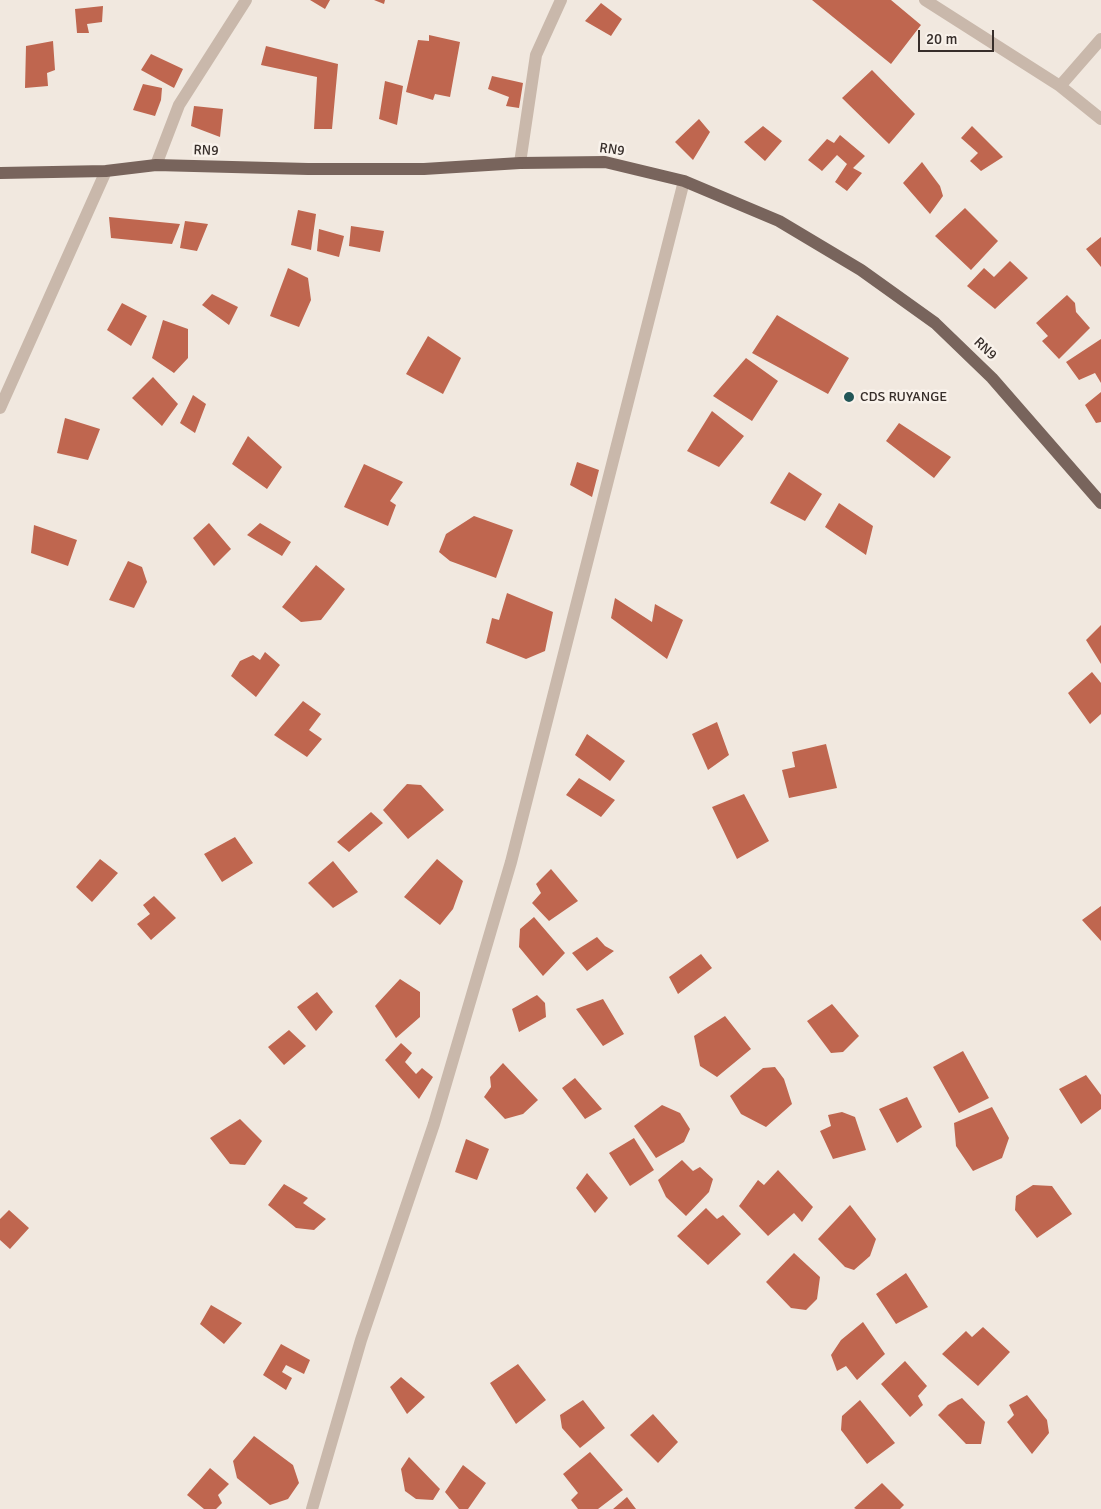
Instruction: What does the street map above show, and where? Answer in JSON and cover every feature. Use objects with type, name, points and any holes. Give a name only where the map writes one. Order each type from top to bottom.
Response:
[{"type":"main road","name":"RN9","points":[[0,173],[106,171],[156,165],[308,169],[405,169],[520,163],[605,162],[684,182],[779,221],[861,270],[935,323],[992,378],[1101,503]]},
{"type":"street","points":[[156,165],[180,105],[246,0]]},
{"type":"street","points":[[520,163],[536,55],[561,0]]},
{"type":"street","points":[[925,0],[1060,86],[1101,119]]},
{"type":"street","points":[[1060,86],[1101,39]]},
{"type":"street","points":[[0,408],[106,171]]},
{"type":"street","points":[[312,1509],[361,1340],[434,1124],[511,862],[684,182]]},
{"type":"building","points":[[310,0],[330,0],[325,9]]},
{"type":"building","points":[[374,0],[385,0],[384,4]]},
{"type":"building","points":[[812,0],[891,0],[921,25],[891,64]]},
{"type":"building","points":[[601,3],[622,19],[611,36],[585,21]]},
{"type":"building","points":[[103,6],[102,22],[87,24],[89,33],[77,33],[75,9]]},
{"type":"building","points":[[429,35],[460,42],[450,97],[435,94],[433,100],[406,92],[418,40],[429,41]]},
{"type":"building","points":[[53,41],[55,70],[47,73],[48,86],[25,88],[26,46]]},
{"type":"building","points":[[266,46],[338,64],[332,129],[314,129],[317,77],[261,65]]},
{"type":"building","points":[[151,54],[183,69],[174,88],[141,70]]},
{"type":"building","points":[[872,70],[915,114],[889,144],[842,98]]},
{"type":"building","points":[[492,76],[523,83],[519,108],[506,106],[509,97],[488,89]]},
{"type":"building","points":[[385,81],[403,86],[397,125],[379,119]]},
{"type":"building","points":[[143,84],[162,88],[161,100],[155,116],[133,110]]},
{"type":"building","points":[[194,106],[223,109],[220,137],[191,126]]},
{"type":"building","points":[[699,119],[710,132],[693,160],[675,142]]},
{"type":"building","points":[[763,126],[782,141],[765,161],[744,142]]},
{"type":"building","points":[[972,126],[1003,157],[981,171],[970,161],[978,153],[961,138]]},
{"type":"building","points":[[840,135],[865,156],[853,168],[862,173],[847,191],[835,182],[847,164],[837,155],[822,171],[808,160],[827,139],[834,143]]},
{"type":"building","points":[[922,162],[940,186],[943,196],[930,214],[903,183]]},
{"type":"building","points":[[965,208],[998,241],[971,270],[935,236]]},
{"type":"building","points":[[298,210],[316,214],[311,250],[291,245]]},
{"type":"building","points":[[109,217],[180,224],[172,244],[111,238]]},
{"type":"building","points":[[185,221],[208,224],[197,251],[180,248]]},
{"type":"building","points":[[351,226],[384,231],[380,252],[349,246]]},
{"type":"building","points":[[319,229],[344,236],[339,257],[317,251]]},
{"type":"building","points":[[1101,237],[1101,267],[1086,249]]},
{"type":"building","points":[[1010,261],[1028,278],[995,309],[967,286],[984,268],[994,277]]},
{"type":"building","points":[[288,268],[308,278],[311,300],[299,327],[270,316]]},
{"type":"building","points":[[212,294],[238,307],[229,325],[202,305]]},
{"type":"building","points":[[1067,295],[1075,303],[1076,312],[1090,328],[1059,359],[1042,341],[1048,336],[1036,323]]},
{"type":"building","points":[[122,303],[147,316],[131,346],[107,330]]},
{"type":"building","points":[[777,315],[849,358],[828,394],[752,353]]},
{"type":"building","points":[[163,320],[188,329],[188,358],[174,373],[152,358]]},
{"type":"building","points":[[428,336],[461,358],[443,394],[406,374]]},
{"type":"building","points":[[1101,339],[1101,383],[1095,373],[1079,380],[1066,362]]},
{"type":"building","points":[[746,358],[778,381],[752,421],[713,396]]},
{"type":"building","points":[[153,377],[178,404],[162,426],[132,398]]},
{"type":"building","points":[[1101,392],[1101,422],[1096,423],[1085,405]]},
{"type":"building","points":[[193,395],[206,404],[195,433],[180,423]]},
{"type":"building","points":[[712,411],[744,436],[719,467],[687,451]]},
{"type":"building","points":[[65,418],[100,429],[88,460],[57,453]]},
{"type":"building","points":[[899,423],[951,457],[934,478],[886,441]]},
{"type":"building","points":[[248,436],[282,467],[267,489],[232,464]]},
{"type":"building","points":[[577,462],[599,470],[592,497],[570,485]]},
{"type":"building","points":[[364,464],[403,482],[390,501],[396,505],[388,526],[344,507]]},
{"type":"building","points":[[789,472],[822,494],[805,521],[770,503]]},
{"type":"building","points":[[839,503],[873,526],[866,555],[825,527]]},
{"type":"building","points":[[474,516],[513,530],[496,578],[450,561],[439,552],[446,534]]},
{"type":"building","points":[[209,523],[231,549],[214,566],[193,538]]},
{"type":"building","points":[[260,523],[291,542],[282,556],[247,535]]},
{"type":"building","points":[[34,525],[77,540],[68,566],[31,553]]},
{"type":"building","points":[[128,561],[142,567],[147,582],[134,608],[109,600]]},
{"type":"building","points":[[316,565],[345,589],[321,620],[301,622],[282,607]]},
{"type":"building","points":[[507,593],[553,612],[545,651],[526,659],[486,643],[492,618],[499,620]]},
{"type":"building","points":[[615,598],[652,622],[655,604],[683,620],[667,659],[611,618]]},
{"type":"building","points":[[1101,625],[1101,664],[1086,640]]},
{"type":"building","points":[[265,652],[280,665],[256,697],[231,676],[240,661],[253,655],[260,660]]},
{"type":"building","points":[[1092,672],[1101,683],[1101,714],[1090,724],[1068,693]]},
{"type":"building","points":[[303,701],[321,714],[309,730],[322,739],[307,757],[274,735]]},
{"type":"building","points":[[717,722],[729,755],[708,770],[692,734]]},
{"type":"building","points":[[587,734],[625,761],[610,781],[575,755]]},
{"type":"building","points":[[826,744],[837,788],[789,798],[782,770],[795,767],[792,752]]},
{"type":"building","points":[[579,778],[615,800],[601,817],[566,795]]},
{"type":"building","points":[[407,784],[421,785],[444,810],[408,839],[383,810]]},
{"type":"building","points":[[744,794],[769,841],[737,859],[712,807]]},
{"type":"building","points":[[371,812],[383,823],[349,852],[337,842]]},
{"type":"building","points":[[235,837],[253,863],[222,882],[204,854]]},
{"type":"building","points":[[100,859],[118,873],[92,902],[76,887]]},
{"type":"building","points":[[437,859],[463,881],[453,909],[440,925],[404,897]]},
{"type":"building","points":[[333,861],[358,892],[333,908],[308,883]]},
{"type":"building","points":[[551,869],[578,901],[549,921],[532,903],[541,893],[536,884]]},
{"type":"building","points":[[154,896],[176,918],[151,940],[137,924],[150,914],[143,905]]},
{"type":"building","points":[[1101,906],[1101,941],[1082,920]]},
{"type":"building","points":[[534,917],[565,953],[543,976],[519,947],[520,929]]},
{"type":"building","points":[[597,937],[605,946],[614,951],[587,971],[572,953]]},
{"type":"building","points":[[701,954],[712,968],[678,994],[669,977]]},
{"type":"building","points":[[400,979],[420,992],[420,1017],[396,1038],[375,1006]]},
{"type":"building","points":[[317,992],[333,1012],[316,1031],[297,1007]]},
{"type":"building","points":[[537,995],[545,1003],[546,1017],[519,1032],[512,1009]]},
{"type":"building","points":[[603,999],[624,1034],[603,1046],[576,1009]]},
{"type":"building","points":[[832,1004],[859,1036],[843,1052],[831,1053],[807,1021]]},
{"type":"building","points":[[725,1016],[751,1049],[717,1077],[700,1066],[694,1036]]},
{"type":"building","points":[[289,1030],[306,1046],[284,1065],[268,1047]]},
{"type":"building","points":[[401,1043],[412,1053],[405,1062],[416,1074],[422,1068],[433,1077],[419,1099],[385,1060]]},
{"type":"building","points":[[963,1051],[989,1098],[959,1113],[933,1067]]},
{"type":"building","points":[[503,1063],[538,1100],[523,1114],[505,1119],[484,1097],[491,1087],[490,1077]]},
{"type":"building","points":[[775,1067],[784,1079],[792,1104],[766,1127],[741,1114],[730,1096],[763,1068]]},
{"type":"building","points":[[1086,1075],[1101,1095],[1101,1109],[1081,1124],[1059,1089]]},
{"type":"building","points":[[575,1078],[602,1109],[585,1119],[562,1088]]},
{"type":"building","points":[[907,1097],[922,1127],[897,1143],[879,1109]]},
{"type":"building","points":[[662,1105],[680,1113],[690,1129],[684,1142],[656,1158],[634,1126]]},
{"type":"building","points":[[992,1107],[1009,1138],[1002,1158],[973,1171],[956,1146],[954,1123]]},
{"type":"building","points":[[842,1112],[855,1117],[866,1150],[833,1159],[820,1131],[831,1126],[828,1115]]},
{"type":"building","points":[[240,1119],[262,1141],[245,1165],[230,1164],[210,1138]]},
{"type":"building","points":[[634,1138],[654,1170],[630,1186],[609,1153]]},
{"type":"building","points":[[466,1139],[489,1149],[477,1180],[455,1172]]},
{"type":"building","points":[[682,1160],[693,1171],[700,1167],[713,1179],[709,1192],[686,1216],[666,1197],[658,1180]]},
{"type":"building","points":[[778,1170],[813,1207],[802,1222],[794,1213],[768,1236],[739,1206],[758,1180],[764,1185]]},
{"type":"building","points":[[587,1173],[608,1198],[595,1213],[576,1188]]},
{"type":"building","points":[[284,1184],[308,1198],[303,1203],[326,1219],[314,1230],[296,1228],[268,1205]]},
{"type":"building","points":[[1033,1185],[1052,1186],[1072,1214],[1037,1238],[1015,1210],[1016,1196]]},
{"type":"building","points":[[850,1205],[876,1239],[870,1256],[854,1270],[845,1267],[818,1239]]},
{"type":"building","points":[[706,1208],[717,1219],[723,1215],[741,1234],[708,1265],[677,1236]]},
{"type":"building","points":[[9,1210],[29,1228],[10,1249],[0,1240],[0,1219]]},
{"type":"building","points":[[794,1253],[820,1277],[817,1299],[806,1310],[791,1308],[766,1282]]},
{"type":"building","points":[[906,1273],[928,1307],[896,1324],[876,1294]]},
{"type":"building","points":[[211,1305],[242,1323],[224,1344],[200,1324]]},
{"type":"building","points":[[863,1322],[885,1354],[857,1380],[846,1366],[837,1371],[831,1355],[841,1340]]},
{"type":"building","points":[[983,1327],[1010,1352],[978,1386],[942,1354],[966,1331],[972,1337]]},
{"type":"building","points":[[281,1344],[310,1360],[304,1374],[286,1365],[282,1372],[292,1378],[286,1390],[263,1375]]},
{"type":"building","points":[[905,1361],[927,1386],[918,1396],[923,1405],[910,1417],[881,1384]]},
{"type":"building","points":[[518,1364],[546,1400],[516,1424],[490,1383]]},
{"type":"building","points":[[401,1377],[425,1397],[407,1414],[390,1387]]},
{"type":"building","points":[[1027,1395],[1047,1420],[1049,1433],[1032,1454],[1007,1422],[1014,1415],[1009,1405]]},
{"type":"building","points":[[962,1398],[985,1422],[981,1444],[966,1444],[938,1415],[948,1405]]},
{"type":"building","points":[[583,1400],[605,1428],[580,1448],[562,1428],[560,1415]]},
{"type":"building","points":[[860,1400],[895,1443],[867,1464],[841,1430],[842,1416]]},
{"type":"building","points":[[653,1414],[678,1442],[658,1463],[630,1435]]},
{"type":"building","points":[[254,1436],[293,1465],[299,1483],[288,1499],[270,1505],[237,1478],[233,1461]]},
{"type":"building","points":[[590,1452],[623,1490],[598,1509],[578,1509],[571,1500],[578,1493],[563,1474]]},
{"type":"building","points":[[409,1457],[440,1489],[433,1500],[416,1499],[405,1491],[401,1469]]},
{"type":"building","points":[[463,1465],[486,1483],[468,1509],[459,1509],[445,1492]]},
{"type":"building","points":[[210,1468],[229,1484],[218,1495],[222,1503],[216,1509],[204,1509],[187,1495]]},
{"type":"building","points":[[882,1483],[904,1505],[900,1509],[854,1508]]},
{"type":"building","points":[[627,1497],[636,1509],[613,1509]]},
{"type":"place","name":"CDS RUYANGE","points":[[849,397]]}]
